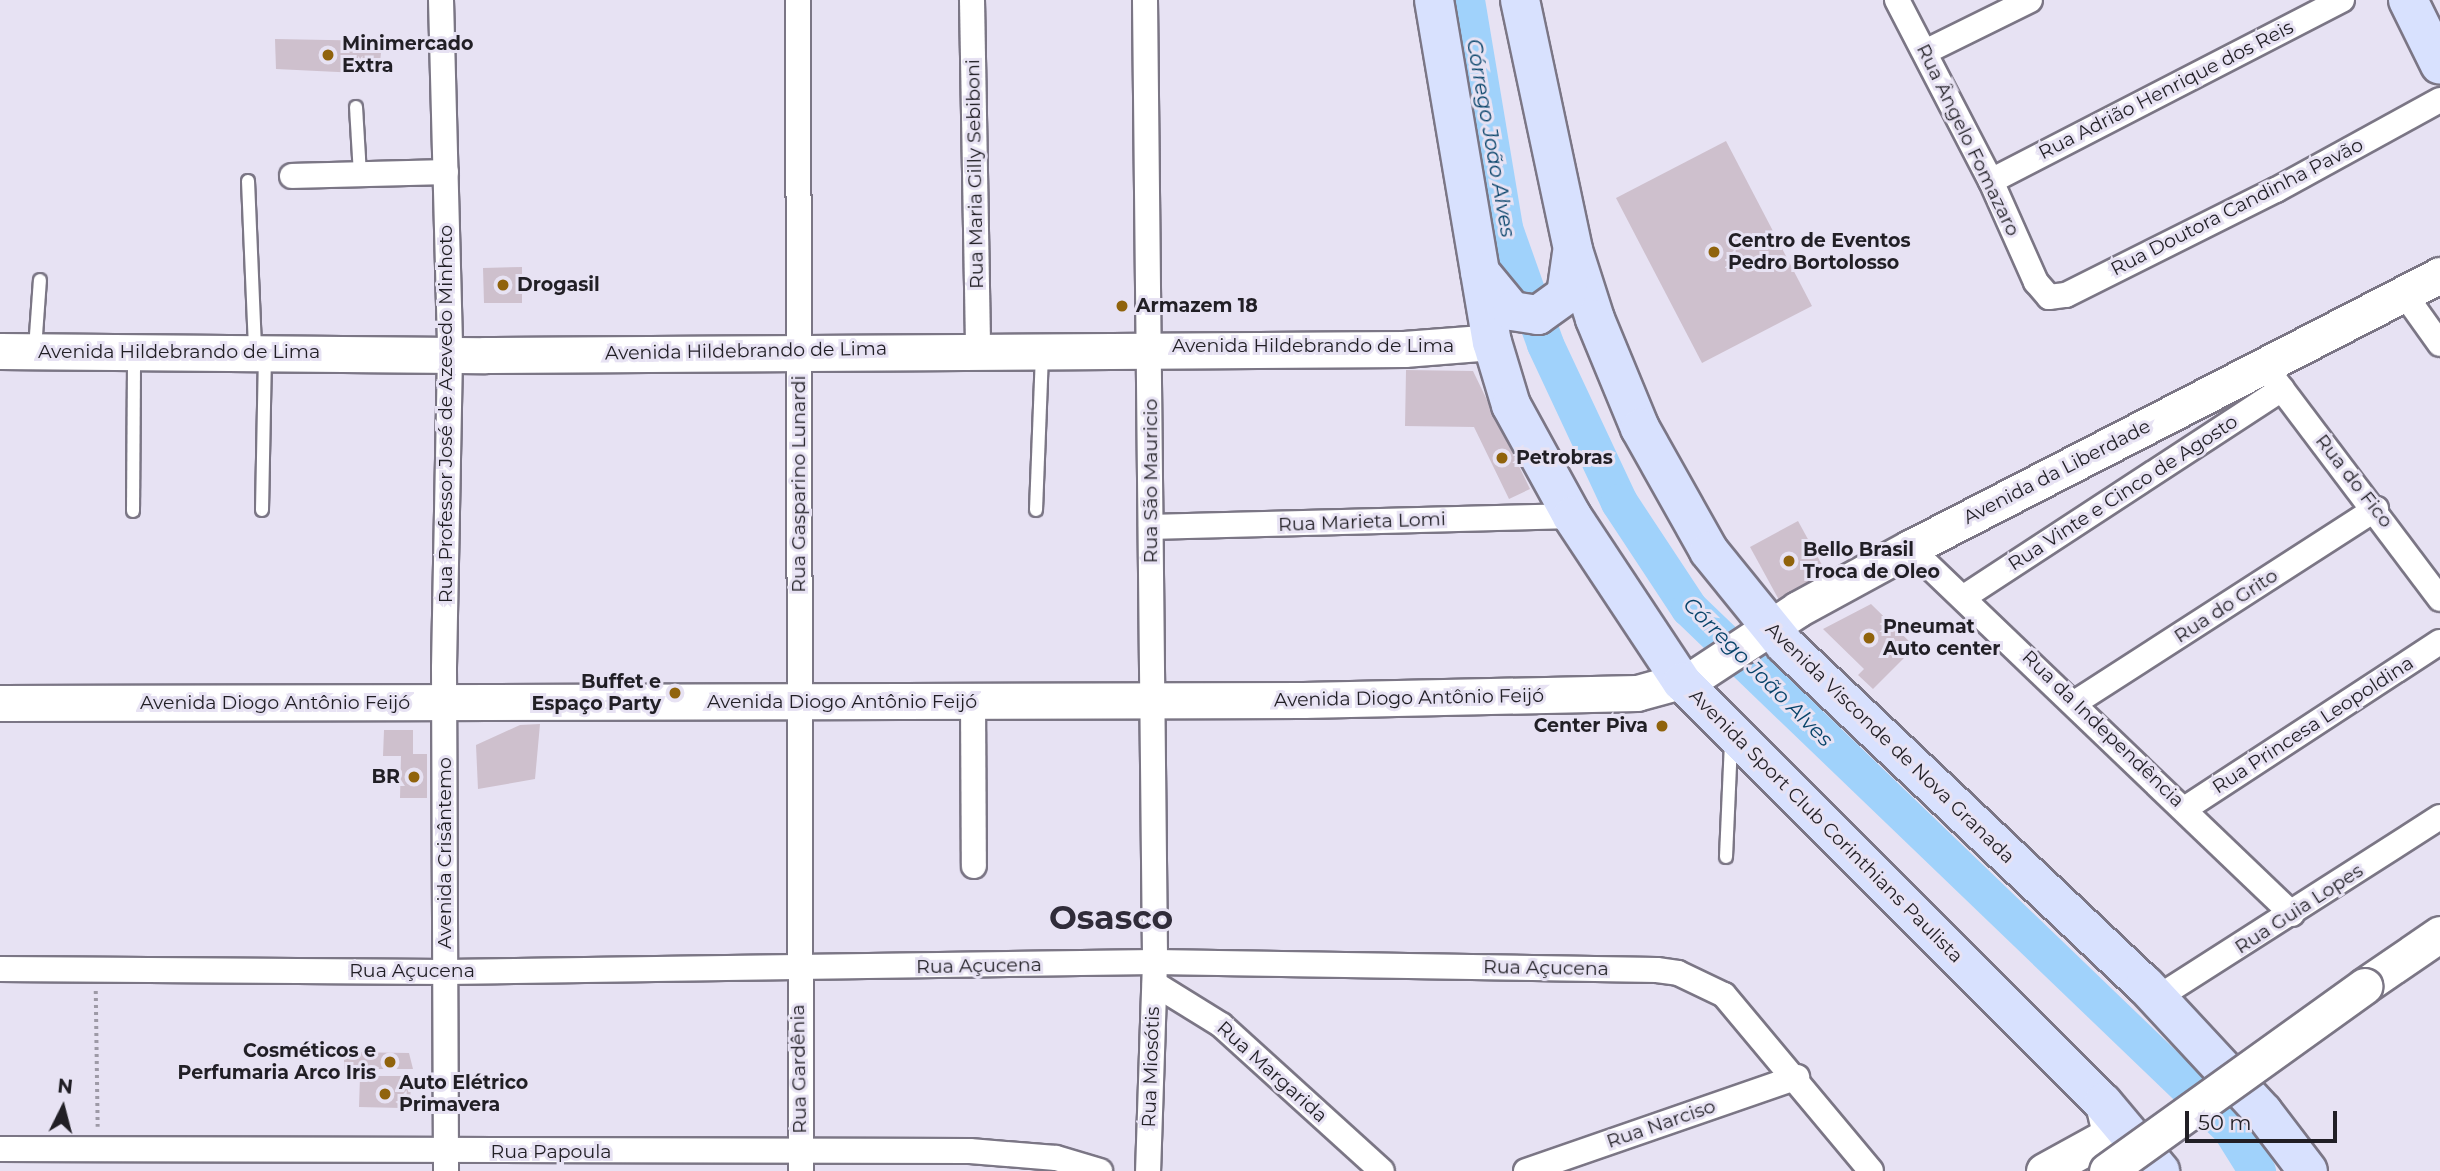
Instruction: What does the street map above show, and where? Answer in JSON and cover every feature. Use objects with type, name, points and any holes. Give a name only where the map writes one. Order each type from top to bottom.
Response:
[{"type":"main road","name":"Avenida Sport Club Corinthians Paulista","points":[[1434,0],[1487,282],[1492,342],[1511,405],[1572,516],[1688,680],[1732,734],[1778,772],[2102,1103],[2160,1171]]},
{"type":"main road","name":"Avenida Visconde de Nova Granada","points":[[1520,0],[1571,262],[1640,428],[1756,637],[2157,998],[2263,1112],[2308,1171]]},
{"type":"main road","points":[[2421,24],[2440,65]]},
{"type":"main road","points":[[1487,282],[1512,311],[1545,314],[1562,302],[1571,262]]},
{"type":"main road","name":"Avenida da Liberdade","points":[[1688,680],[1756,637],[1910,548],[2273,377],[2440,275]]},
{"type":"main road","name":"Avenida Hildebrando de Lima","points":[[0,351],[260,351],[450,355],[978,348],[1404,349],[1492,342]]},
{"type":"main road","name":"Avenida Diogo Antônio Feijó","points":[[0,703],[799,702],[1543,696],[1637,693],[1688,680]]},
{"type":"main road","points":[[2107,1171],[2440,934]]},
{"type":"main road","points":[[2056,1166],[2104,1138],[2109,1129],[2102,1103]]},
{"type":"main road","points":[[2056,1166],[2101,1155],[2119,1171]]},
{"type":"street","name":"Rua Professor José de Azevedo Minhoto","points":[[441,0],[450,355],[445,703]]},
{"type":"street","name":"Rua Gasparino Lunardi","points":[[796,968],[799,702],[798,0]]},
{"type":"street","name":"Rua Maria Gilly Sebiboni","points":[[972,0],[978,348]]},
{"type":"street","name":"Rua São Mauricio","points":[[1145,0],[1155,973]]},
{"type":"street","name":"Rua Ângelo Fomazaro","points":[[1897,0],[1991,181],[2036,282]]},
{"type":"street","points":[[1925,52],[2030,0]]},
{"type":"street","name":"Rua Adrião Henrique dos Reis","points":[[1991,181],[2342,0]]},
{"type":"street","name":"Rua Doutora Candinha Pavão","points":[[2036,282],[2049,297],[2066,295],[2276,190],[2440,100]]},
{"type":"street","points":[[292,176],[446,172]]},
{"type":"street","points":[[2405,295],[2440,344]]},
{"type":"street","name":"Rua do Fico","points":[[2273,377],[2376,509],[2440,599]]},
{"type":"street","name":"Rua Vinte e Cinco de Agosto","points":[[1964,597],[2273,377]]},
{"type":"street","name":"Rua do Grito","points":[[2077,702],[2376,509]]},
{"type":"street","name":"Rua Marieta Lomi","points":[[1151,527],[1572,516]]},
{"type":"street","name":"Rua da Independência","points":[[1910,548],[2077,702],[2292,914]]},
{"type":"street","name":"Rua Princesa Leopoldina","points":[[2186,808],[2440,642]]},
{"type":"street","points":[[973,701],[974,866]]},
{"type":"street","name":"Avenida Crisântemo","points":[[445,703],[446,1161]]},
{"type":"street","name":"Rua Guia Lopes","points":[[2157,998],[2440,817]]},
{"type":"street","name":"Rua Açucena","points":[[0,970],[96,967],[446,972],[796,968],[1155,973],[1678,974],[1724,995],[1797,1077],[1871,1171]]},
{"type":"street","name":"Rua Gardênia","points":[[796,968],[801,1163]]},
{"type":"street","name":"Rua Miosótis","points":[[1148,1171],[1155,973]]},
{"type":"street","name":"Rua Margarida","points":[[1155,973],[1221,1025],[1382,1171]]},
{"type":"street","name":"Rua Narciso","points":[[1526,1171],[1797,1077]]},
{"type":"street","name":"Rua Papoula","points":[[0,1149],[99,1147],[446,1161],[801,1163],[970,1151],[1056,1158],[1100,1171]]},
{"type":"lane","points":[[356,107],[360,174]]},
{"type":"lane","points":[[248,181],[260,351],[262,510]]},
{"type":"lane","points":[[34,351],[40,280]]},
{"type":"lane","points":[[1036,510],[1042,348]]},
{"type":"lane","points":[[133,511],[134,351]]},
{"type":"lane","points":[[1726,857],[1732,734]]},
{"type":"path","points":[[96,967],[99,1147]]},
{"type":"building","name":"Minimercado Extra","points":[[275,39],[382,41],[379,74],[276,69]]},
{"type":"building","name":"Centro de Eventos Pedro Bortolosso","points":[[1726,141],[1812,306],[1702,363],[1616,198]]},
{"type":"building","name":"Drogasil","points":[[522,267],[522,303],[484,303],[483,268]]},
{"type":"building","name":"Petrobras","points":[[1406,370],[1473,371],[1530,489],[1509,499],[1474,427],[1405,426]]},
{"type":"building","name":"Bello Brasil Troca de Oleo","points":[[1798,521],[1827,574],[1779,600],[1750,547]]},
{"type":"building","name":"Pneumat Auto center","points":[[1871,604],[1915,647],[1873,689],[1858,675],[1864,669],[1823,629]]},
{"type":"building","points":[[540,724],[535,779],[478,789],[476,745],[520,725]]},
{"type":"building","name":"BR","points":[[384,730],[413,730],[413,754],[427,754],[427,798],[400,798],[401,756],[383,756]]},
{"type":"building","points":[[344,1052],[409,1053],[413,1069],[344,1069]]},
{"type":"building","name":"Auto Elétrico Primavera","points":[[360,1076],[401,1076],[400,1086],[411,1086],[410,1101],[401,1101],[401,1108],[359,1107]]},
{"type":"waterway","name":"Córrego João Alves","points":[[1466,0],[1504,228],[1545,344],[1619,502],[1689,608],[2230,1128],[2257,1171]]},
{"type":"place","name":"Minimercado Extra","points":[[328,55]]},
{"type":"place","name":"Centro de Eventos Pedro Bortolosso","points":[[1714,252]]},
{"type":"place","name":"Drogasil","points":[[503,285]]},
{"type":"place","name":"Armazem 18","points":[[1122,306]]},
{"type":"place","name":"Petrobras","points":[[1502,458]]},
{"type":"place","name":"Bello Brasil Troca de Oleo","points":[[1789,561]]},
{"type":"place","name":"Pneumat Auto center","points":[[1869,638]]},
{"type":"place","name":"Buffet e Espaço Party","points":[[675,693]]},
{"type":"place","name":"Center Piva","points":[[1662,726]]},
{"type":"place","name":"BR","points":[[414,777]]},
{"type":"place","name":"Cosméticos e Perfumaria Arco Iris","points":[[390,1062]]},
{"type":"place","name":"Auto Elétrico Primavera","points":[[385,1094]]},
{"type":"district","name":"Osasco","points":[[1111,918]]}]
